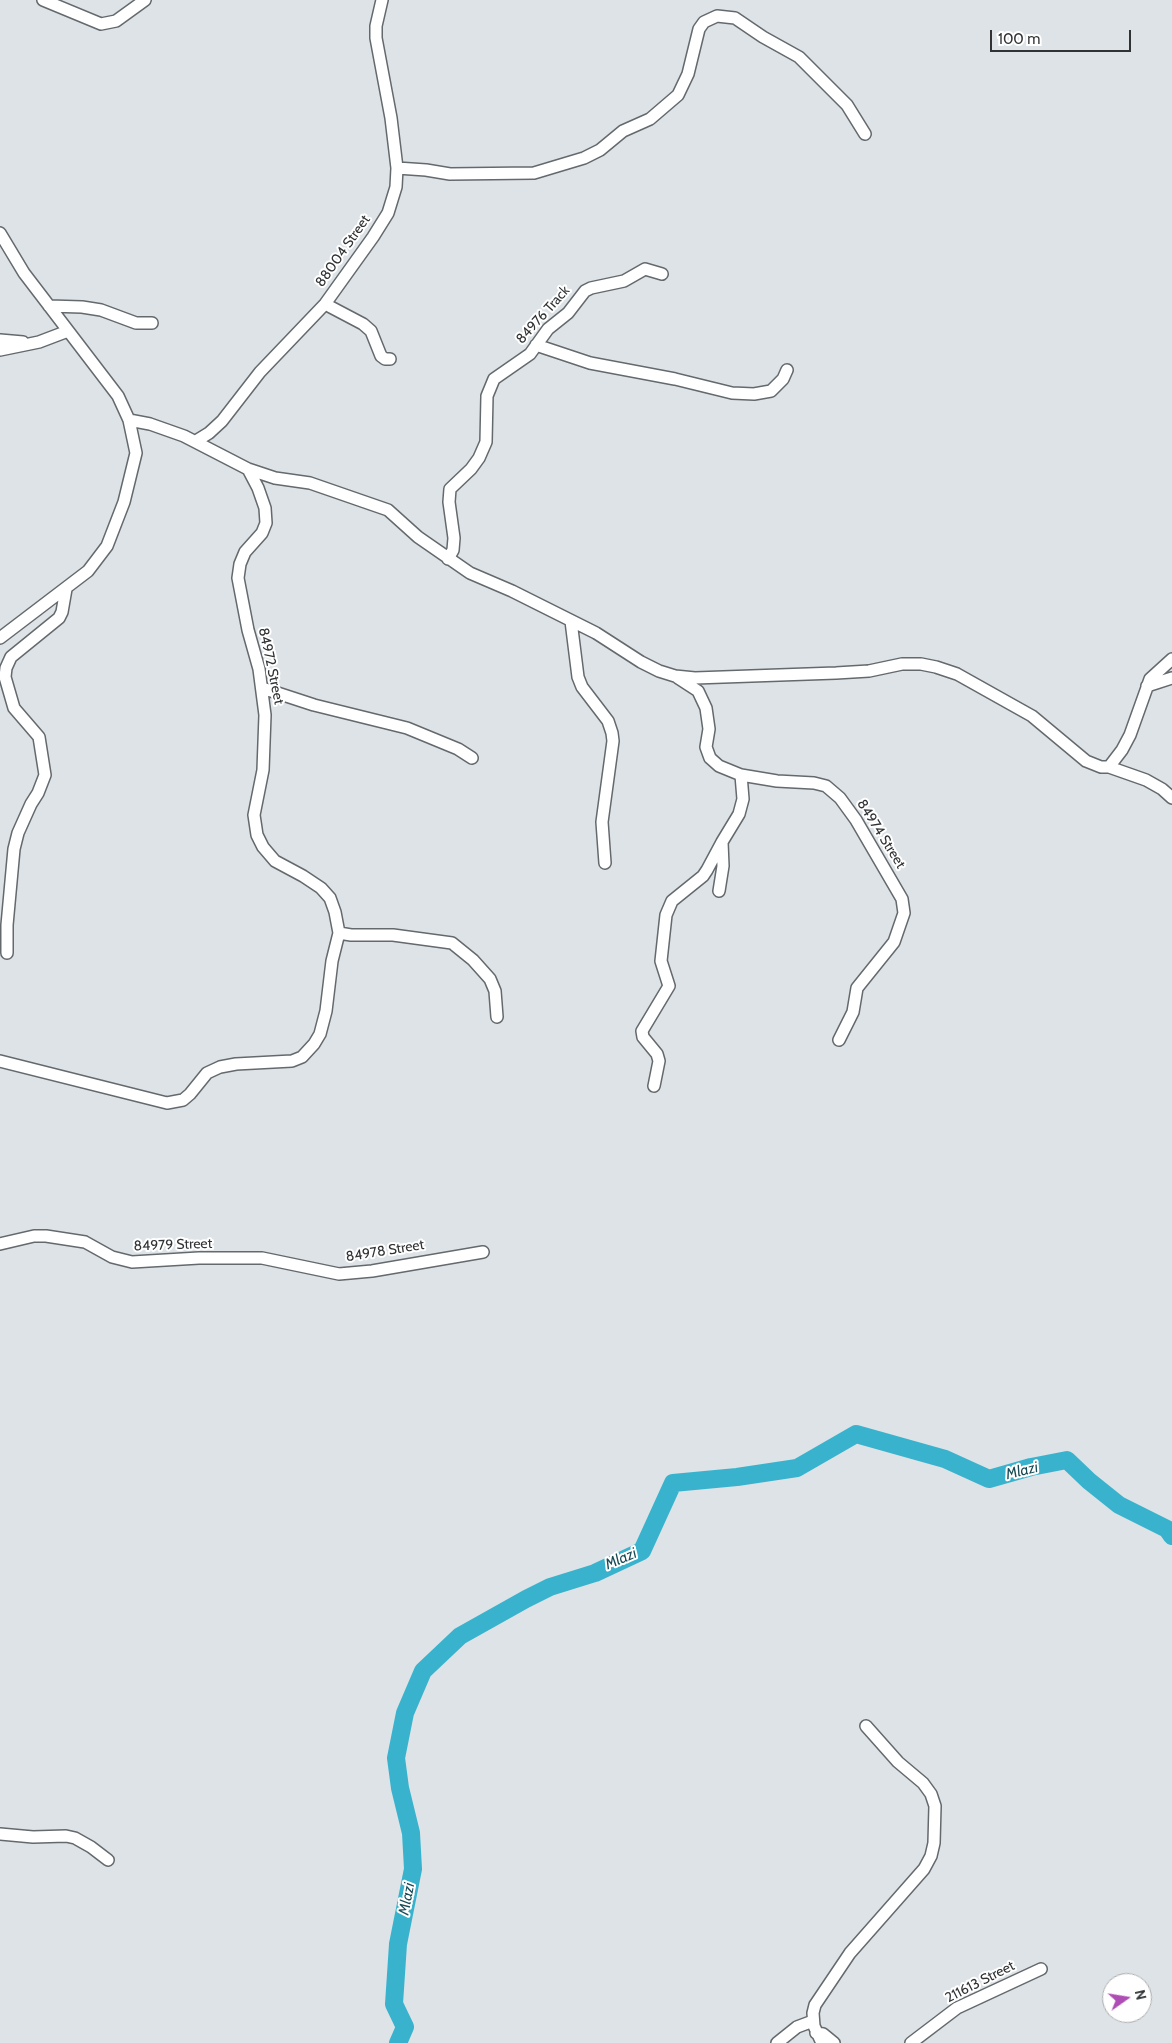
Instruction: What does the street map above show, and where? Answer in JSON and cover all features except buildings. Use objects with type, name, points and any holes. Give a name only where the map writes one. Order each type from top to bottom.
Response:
[{"type":"street","points":[[42,0],[101,24],[116,21],[145,0]]},
{"type":"street","name":"88004 Street","points":[[196,441],[209,433],[222,421],[260,372],[325,304],[388,213],[396,186],[397,168],[391,118],[376,38],[376,26],[382,0]]},
{"type":"street","points":[[397,168],[450,174],[534,173],[589,156],[600,150],[623,131],[650,119],[678,95],[688,74],[699,29],[704,22],[717,16],[735,18],[762,37],[800,57],[847,105],[865,134]]},
{"type":"street","points":[[0,233],[24,273],[118,396],[130,420],[136,453],[124,502],[107,546],[88,571],[0,638]]},
{"type":"street","name":"84976 Track","points":[[448,559],[453,550],[454,538],[449,502],[450,489],[471,469],[479,458],[486,442],[487,396],[494,379],[530,354],[548,329],[568,313],[585,291],[624,281],[645,269],[662,274]]},
{"type":"street","points":[[325,304],[367,327],[375,338],[381,356],[385,359],[390,359]]},
{"type":"street","points":[[49,306],[82,307],[100,310],[136,324],[152,323]]},
{"type":"street","points":[[0,350],[40,342],[68,331]]},
{"type":"street","points":[[0,340],[40,342]]},
{"type":"street","points":[[536,345],[590,363],[675,379],[732,393],[754,394],[771,390],[783,379],[786,370]]},
{"type":"street","points":[[130,420],[150,424],[196,441],[248,469],[275,478],[310,483],[388,510],[448,559],[470,573],[596,633],[640,662],[675,676],[695,678],[836,673],[902,664],[920,664],[936,667],[957,674],[1013,705],[1045,725],[1086,760],[1101,767],[1109,767],[1146,780],[1162,789],[1172,798]]},
{"type":"street","name":"84972 Street","points":[[248,469],[258,488],[265,508],[266,523],[262,533],[245,552],[240,564],[238,578],[262,688],[266,736],[263,770],[254,815],[257,835],[263,847],[274,861],[303,876],[321,888],[330,898],[339,933]]},
{"type":"street","points":[[7,953],[7,925],[14,849],[18,833],[45,775],[39,737],[14,708],[5,677],[6,668],[11,657],[16,652],[59,618],[62,612],[66,589]]},
{"type":"street","points":[[571,621],[578,677],[582,687],[608,721],[612,733],[613,741],[602,822],[605,863]]},
{"type":"street","points":[[1109,767],[1122,750],[1130,735],[1147,686],[1154,674],[1172,660]]},
{"type":"street","name":"84974 Street","points":[[675,676],[698,691],[703,699],[708,717],[709,729],[706,747],[710,758],[719,766],[741,775],[826,786],[840,798],[856,820],[902,899],[904,913],[894,942],[857,988],[853,1012],[838,1040]]},
{"type":"street","points":[[1147,686],[1172,678]]},
{"type":"street","points":[[262,688],[314,706],[406,728],[458,749],[472,758]]},
{"type":"street","points":[[654,1086],[659,1061],[657,1054],[643,1037],[642,1031],[669,986],[661,961],[666,915],[672,901],[707,870],[739,814],[744,794],[741,775]]},
{"type":"street","points":[[719,892],[723,866],[722,842]]},
{"type":"street","points":[[0,1061],[167,1103],[183,1100],[207,1073],[220,1067],[236,1064],[292,1061],[302,1058],[320,1034],[326,1011],[332,961],[339,933],[351,936],[393,935],[452,943],[473,960],[490,979],[495,991],[497,1017]]},
{"type":"street","name":"84979 Street","points":[[0,1244],[34,1236],[46,1236],[85,1242],[112,1256],[132,1262],[262,1258],[293,1265]]},
{"type":"street","name":"84978 Street","points":[[293,1265],[339,1274],[372,1271],[483,1252]]},
{"type":"street","points":[[834,2043],[823,2034],[819,2038],[813,2021],[815,2005],[850,1953],[924,1869],[931,1856],[934,1843],[935,1806],[930,1794],[923,1783],[898,1762],[866,1726]]},
{"type":"street","points":[[0,1834],[33,1837],[66,1836],[91,1847],[108,1860]]},
{"type":"street","name":"211613 Street","points":[[911,2043],[957,2008],[1041,1969]]},
{"type":"street","points":[[777,2043],[797,2026],[813,2021]]},
{"type":"waterway","name":"Mlazi","points":[[398,2043],[405,2027],[394,2004],[398,1944],[413,1869],[411,1833],[400,1788],[396,1758],[405,1713],[423,1671],[460,1636],[526,1599],[550,1587],[595,1573],[642,1551],[673,1483],[737,1477],[797,1468],[856,1434],[945,1459],[989,1479],[1031,1467],[1067,1460],[1119,1505],[1167,1529],[1172,1536]]}]
